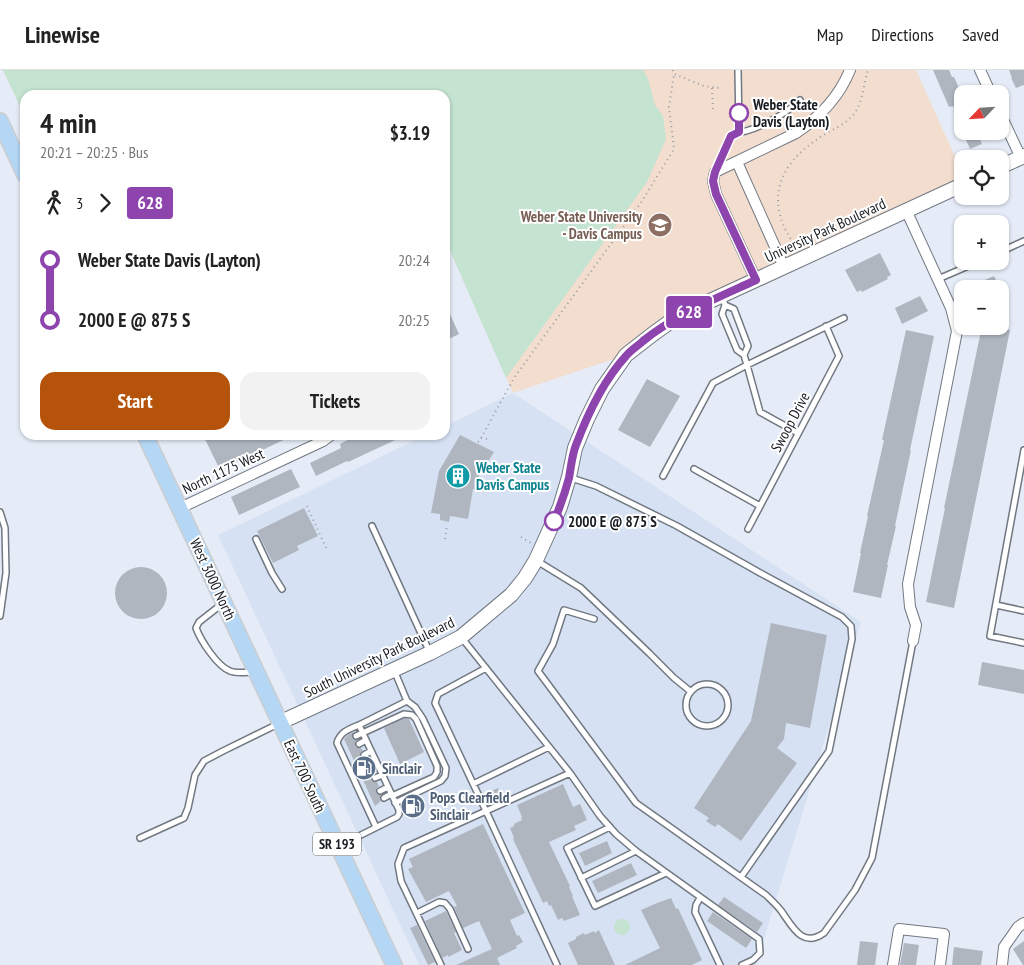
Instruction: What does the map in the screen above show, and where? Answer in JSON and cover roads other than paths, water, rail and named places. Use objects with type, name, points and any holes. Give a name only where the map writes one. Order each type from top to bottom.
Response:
[{"type":"main road","points":[[0,121],[20,164]]},
{"type":"main road","name":"West 3000 North","points":[[147,440],[281,722]]},
{"type":"main road","name":"East 700 South","points":[[281,722],[394,965]]},
{"type":"street","points":[[756,280],[716,194],[713,181],[715,172],[796,132],[818,117],[837,94],[850,70]]},
{"type":"street","points":[[980,70],[987,85]]},
{"type":"street","points":[[1009,131],[1023,160],[1009,164]]},
{"type":"street","points":[[736,162],[784,267]]},
{"type":"street","name":"University Park Boulevard","points":[[626,355],[671,321],[697,307],[723,300],[756,280],[954,189]]},
{"type":"street","points":[[906,210],[951,308],[957,331],[908,584],[910,606],[916,624],[913,642]]},
{"type":"street","name":"South University Park Boulevard","points":[[281,722],[461,637],[511,595],[525,578],[536,560],[560,507],[569,478],[575,448],[587,419],[602,389],[626,355]]},
{"type":"street","name":"North 1175 West","points":[[180,508],[324,440]]},
{"type":"street","points":[[1002,965],[1004,947],[1018,927],[1024,923]]},
{"type":"street","points":[[893,965],[899,929],[944,934],[940,965]]},
{"type":"lane","points":[[738,70],[739,132]]},
{"type":"lane","points":[[715,172],[731,136],[772,120],[789,110],[800,100]]},
{"type":"lane","points":[[1009,248],[1024,241]]},
{"type":"lane","points":[[938,279],[959,270]]},
{"type":"lane","points":[[723,300],[722,314],[736,350],[744,355]]},
{"type":"lane","points":[[723,300],[734,310],[748,346],[744,355],[760,412],[798,433]]},
{"type":"lane","points":[[663,476],[713,383],[844,318]]},
{"type":"lane","name":"Swoop Drive","points":[[748,529],[839,356],[826,326]]},
{"type":"lane","points":[[1024,450],[990,636],[1024,643]]},
{"type":"lane","points":[[694,469],[760,506]]},
{"type":"lane","points":[[569,478],[596,486],[677,526],[842,617],[851,626],[852,639],[829,751],[741,877]]},
{"type":"lane","points":[[0,512],[5,528],[6,573],[0,616]]},
{"type":"lane","points":[[372,526],[430,653]]},
{"type":"lane","points":[[256,539],[282,589]]},
{"type":"lane","points":[[536,560],[581,588],[674,678],[690,691]]},
{"type":"lane","points":[[224,602],[199,622],[196,628],[199,637],[218,662],[231,672],[257,672]]},
{"type":"lane","points":[[996,605],[1024,611]]},
{"type":"lane","points":[[594,619],[564,610],[552,644],[538,670],[636,803],[766,895],[782,912],[796,932],[809,939],[817,938],[824,933],[855,890],[872,858],[913,642]]},
{"type":"lane","points":[[461,637],[570,773],[600,816],[616,834],[700,898],[759,939],[760,953],[742,965]]},
{"type":"lane","points":[[486,668],[438,694],[435,703],[557,965]]},
{"type":"lane","points":[[394,670],[407,701],[416,707],[423,719],[446,768],[445,776],[441,781],[395,803]]},
{"type":"lane","points":[[706,684],[716,686],[722,690],[727,696],[728,709],[726,716],[721,722],[710,727],[703,727],[690,719],[685,705],[690,691],[699,685],[706,684]]},
{"type":"lane","points":[[376,827],[337,743],[343,732],[407,701]]},
{"type":"lane","points":[[356,736],[404,714],[412,715],[416,719],[437,766],[437,772],[434,777],[384,798]]},
{"type":"lane","points":[[140,838],[184,818],[195,775],[204,761],[281,722]]},
{"type":"lane","points":[[338,846],[397,817],[399,814],[359,725]]},
{"type":"lane","points":[[359,744],[366,740]]},
{"type":"lane","points":[[338,745],[346,742]]},
{"type":"lane","points":[[473,784],[549,747]]},
{"type":"lane","points":[[342,752],[349,748]]},
{"type":"lane","points":[[364,755],[371,751]]},
{"type":"lane","points":[[347,763],[354,760]]},
{"type":"lane","points":[[370,766],[376,763]]},
{"type":"lane","points":[[352,775],[359,771]]},
{"type":"lane","points":[[441,965],[401,881],[398,864],[404,848],[570,773]]},
{"type":"lane","points":[[375,778],[382,775]]},
{"type":"lane","points":[[358,786],[365,783]]},
{"type":"lane","points":[[380,791],[388,787]]},
{"type":"lane","points":[[363,799],[371,796]]},
{"type":"lane","points":[[367,807],[374,803]]},
{"type":"lane","points":[[610,827],[567,848],[595,906],[666,873]]},
{"type":"lane","points":[[581,878],[636,851]]},
{"type":"lane","points":[[700,898],[695,912],[720,965]]},
{"type":"lane","points":[[417,913],[440,902],[445,903],[450,909],[468,948]]},
{"type":"place","name":"Weber State Davis (Layton)","points":[[739,113]]},
{"type":"place","name":"Weber State University - Davis Campus","points":[[660,225]]},
{"type":"place","name":"Weber State Davis Campus","points":[[458,476]]},
{"type":"place","name":"2000 E @ 875 S","points":[[554,521]]},
{"type":"place","name":"Sinclair","points":[[364,768]]},
{"type":"place","name":"Pops Clearfield Sinclair","points":[[413,806]]}]
